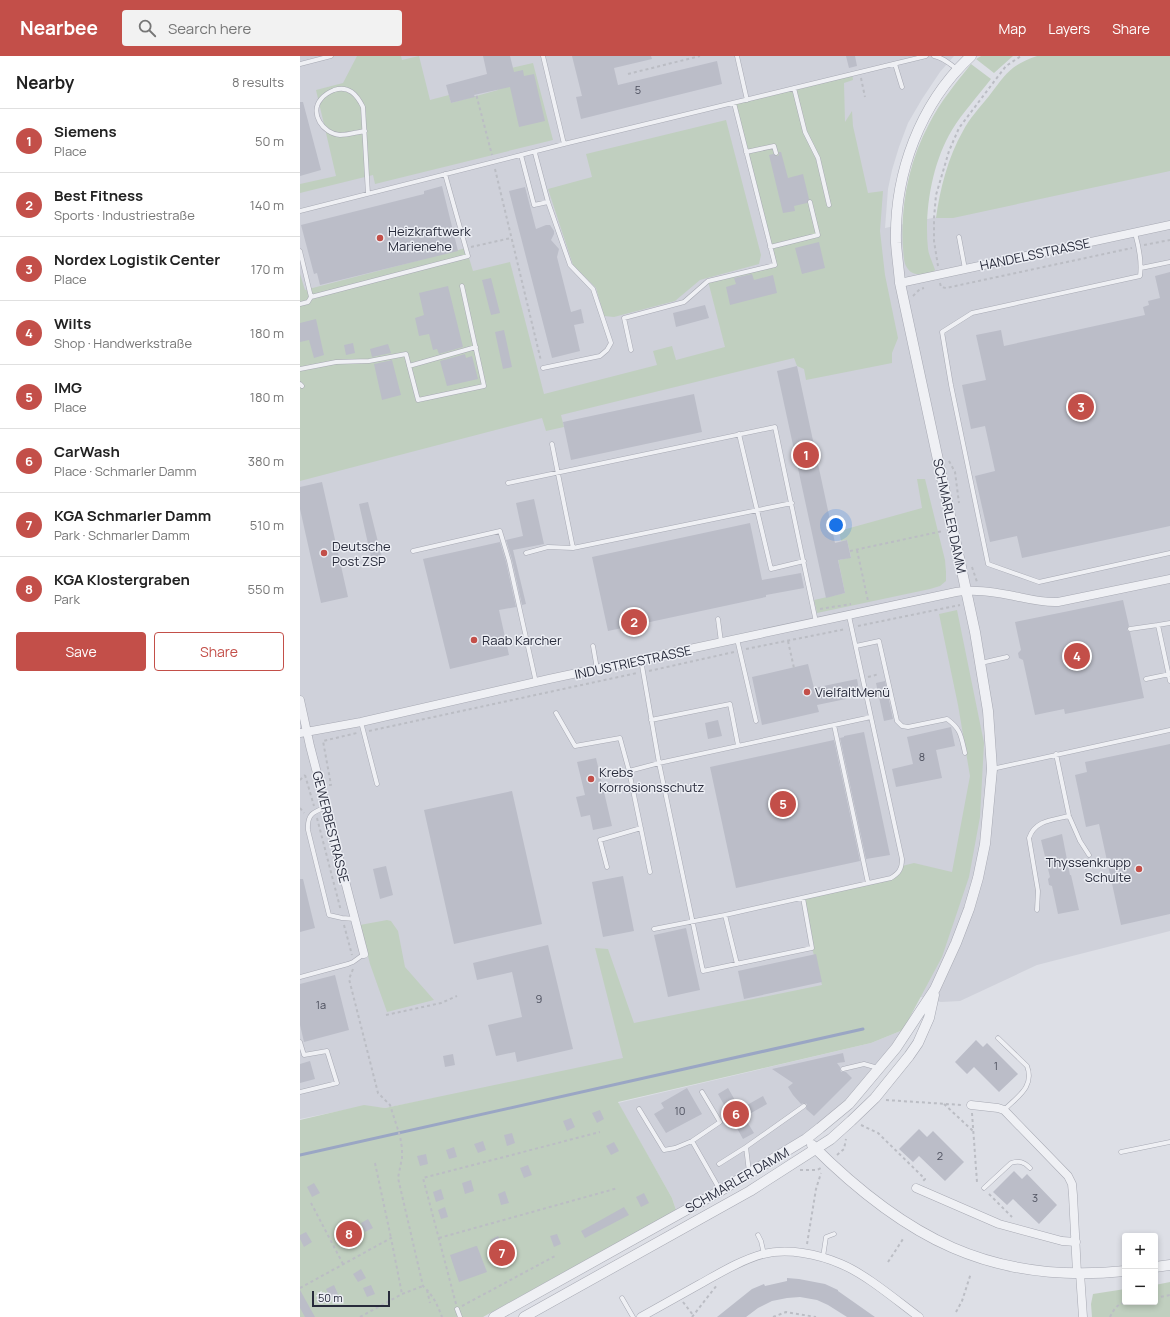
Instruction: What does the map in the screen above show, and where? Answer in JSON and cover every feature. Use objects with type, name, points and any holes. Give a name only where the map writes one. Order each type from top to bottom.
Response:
[{"type":"street","name":"SCHMARLER DAMM","points":[[494,1317],[720,1191],[806,1139],[849,1104],[880,1069],[896,1048],[935,989],[956,943],[969,909],[978,878],[985,844],[992,769],[988,711],[981,663],[900,283],[896,243],[902,173],[914,140],[924,118],[939,93],[971,56]]},
{"type":"street","name":"HANDELSSTRASSE","points":[[900,283],[1170,225]]},
{"type":"street","name":"INDUSTRIESTRASSE","points":[[304,732],[362,722],[597,669],[966,591],[1009,595],[1050,603],[1170,579]]},
{"type":"street","name":"GEWERBESTRASSE","points":[[300,700],[304,732],[322,787],[364,954]]},
{"type":"street","name":"SCHMARLER DAMM","points":[[524,1317],[750,1191],[856,1123],[918,1043],[929,1018],[935,989]]},
{"type":"street","points":[[971,1106],[998,1108],[1004,1110],[1068,1176],[1072,1184],[1074,1195],[1076,1242],[1083,1317]]},
{"type":"street","points":[[806,1139],[874,1201],[906,1224],[951,1248],[1005,1265],[1033,1270],[1079,1273],[1122,1271]]},
{"type":"street","points":[[916,1188],[999,1224],[1062,1241],[1076,1242]]},
{"type":"street","points":[[641,1317],[742,1262],[764,1254],[789,1252],[823,1258],[842,1264],[856,1272],[919,1317]]},
{"type":"street","points":[[1158,1267],[1170,1265]]},
{"type":"lane","points":[[300,64],[331,56]]},
{"type":"lane","points":[[543,56],[564,144]]},
{"type":"lane","points":[[737,56],[747,100]]},
{"type":"lane","points":[[901,56],[902,62]]},
{"type":"lane","points":[[300,211],[564,144],[926,56]]},
{"type":"lane","points":[[934,56],[940,57],[947,61],[958,70]]},
{"type":"lane","points":[[895,64],[902,87]]},
{"type":"lane","points":[[794,88],[805,132],[818,158],[829,205]]},
{"type":"lane","points":[[364,131],[340,135],[330,133],[322,127],[318,119],[317,109],[321,99],[328,92],[337,89],[345,89],[352,91],[358,97],[363,107],[368,194]]},
{"type":"lane","points":[[630,350],[624,318],[684,302],[708,281],[775,264],[734,103]]},
{"type":"lane","points":[[746,152],[774,146],[776,153]]},
{"type":"lane","points":[[535,152],[548,202],[570,265],[592,289],[611,343],[607,350],[600,356],[543,368]]},
{"type":"lane","points":[[521,155],[534,205],[548,202]]},
{"type":"lane","points":[[300,304],[308,302],[311,297],[468,256],[445,174]]},
{"type":"lane","points":[[770,247],[818,235],[810,202]]},
{"type":"lane","points":[[1135,233],[1141,268],[1140,276],[972,314],[942,332],[988,564],[1039,582],[1170,553]]},
{"type":"lane","points":[[959,237],[965,269]]},
{"type":"lane","points":[[300,251],[311,297]]},
{"type":"lane","points":[[1141,268],[1170,262]]},
{"type":"lane","points":[[300,369],[336,362],[369,361],[406,354],[418,400],[484,386],[462,286]]},
{"type":"lane","points":[[409,366],[476,347]]},
{"type":"lane","points":[[508,483],[775,426],[816,622]]},
{"type":"lane","points":[[739,434],[771,569],[804,561]]},
{"type":"lane","points":[[552,444],[573,548]]},
{"type":"lane","points":[[526,553],[548,547],[573,548],[792,503]]},
{"type":"lane","points":[[413,551],[500,531],[509,561],[534,678]]},
{"type":"lane","points":[[654,929],[803,898],[891,878],[898,874],[902,866],[849,616]]},
{"type":"lane","points":[[718,619],[721,643]]},
{"type":"lane","points":[[1130,629],[1170,623]]},
{"type":"lane","points":[[1158,625],[1170,681]]},
{"type":"lane","points":[[737,639],[756,721]]},
{"type":"lane","points":[[856,646],[879,641],[897,722],[902,726],[908,727],[947,719],[960,731],[965,753]]},
{"type":"lane","points":[[593,646],[597,669]]},
{"type":"lane","points":[[981,663],[1007,657]]},
{"type":"lane","points":[[641,660],[659,763],[703,972],[812,948],[803,898]]},
{"type":"lane","points":[[1146,679],[1169,674]]},
{"type":"lane","points":[[651,720],[730,704],[738,745]]},
{"type":"lane","points":[[556,713],[575,746],[620,738],[629,771],[650,872]]},
{"type":"lane","points":[[629,771],[738,745],[871,717]]},
{"type":"lane","points":[[362,722],[376,784]]},
{"type":"lane","points":[[834,725],[868,883]]},
{"type":"lane","points":[[992,769],[1170,730]]},
{"type":"lane","points":[[1056,754],[1069,816],[1080,841],[1089,855]]},
{"type":"lane","points":[[327,807],[315,811],[307,821],[329,915],[355,919]]},
{"type":"lane","points":[[1037,910],[1038,891],[1029,838],[1032,830],[1041,824],[1069,816]]},
{"type":"lane","points":[[607,867],[600,840],[641,828]]},
{"type":"lane","points":[[725,915],[737,964]]},
{"type":"lane","points":[[300,977],[354,962],[364,954]]},
{"type":"lane","points":[[998,1038],[1027,1066],[1029,1072],[1027,1087],[1004,1110]]},
{"type":"lane","points":[[300,1042],[304,1055],[327,1051],[337,1083],[300,1092]]},
{"type":"lane","points":[[843,1069],[864,1064],[880,1069]]},
{"type":"lane","points":[[639,1109],[664,1150],[675,1148],[692,1141],[720,1122],[702,1092]]},
{"type":"lane","points":[[719,1164],[804,1106]]},
{"type":"lane","points":[[692,1141],[720,1191]]},
{"type":"lane","points":[[1121,1152],[1170,1142]]},
{"type":"lane","points":[[746,1147],[749,1173]]},
{"type":"lane","points":[[984,1188],[1011,1163],[1021,1161],[1030,1168]]},
{"type":"lane","points":[[823,1258],[826,1237],[834,1234]]},
{"type":"lane","points":[[758,1235],[764,1254]]},
{"type":"lane","points":[[622,1298],[633,1317]]},
{"type":"lane","points":[[457,1309],[460,1317]]},
{"type":"path","points":[[628,74],[700,56]]},
{"type":"path","points":[[1020,56],[1006,66],[959,128],[949,151],[936,194],[934,218],[934,240],[941,287],[946,288],[1170,240]]},
{"type":"path","points":[[859,72],[865,97]]},
{"type":"path","points":[[475,90],[494,162],[543,368]]},
{"type":"path","points":[[466,248],[511,238]]},
{"type":"path","points":[[850,551],[944,531]]},
{"type":"path","points":[[857,550],[870,611]]},
{"type":"path","points":[[322,787],[331,785],[323,741],[968,603]]},
{"type":"path","points":[[788,641],[794,668]]},
{"type":"path","points":[[863,678],[887,673]]},
{"type":"path","points":[[305,775],[354,962],[349,979],[378,1093],[390,1105],[400,1136],[402,1158],[398,1178],[423,1286],[436,1301],[442,1317]]},
{"type":"path","points":[[386,1015],[440,1003],[457,996]]},
{"type":"path","points":[[888,1095],[884,1100],[971,1106],[977,1182],[1026,1231]]},
{"type":"path","points":[[943,1103],[973,1131]]},
{"type":"path","points":[[856,1123],[865,1120]]},
{"type":"path","points":[[856,1123],[878,1133],[925,1179],[916,1188]]},
{"type":"path","points":[[555,1256],[457,1309],[423,1178],[600,1132]]},
{"type":"path","points":[[818,1170],[844,1149],[846,1138]]},
{"type":"path","points":[[375,1163],[402,1294]]},
{"type":"path","points":[[805,1254],[816,1189],[821,1173]]},
{"type":"path","points":[[439,1238],[618,1188]]},
{"type":"path","points":[[311,1203],[343,1264]]},
{"type":"path","points":[[300,1288],[391,1238]]},
{"type":"path","points":[[888,1262],[903,1239]]},
{"type":"path","points":[[679,1296],[692,1316],[716,1287],[723,1271]]},
{"type":"path","points":[[956,1312],[962,1302],[971,1273]]},
{"type":"path","points":[[360,1317],[402,1294],[423,1286]]},
{"type":"path","points":[[427,1289],[430,1303]]},
{"type":"path","points":[[1158,1297],[1170,1295]]},
{"type":"path","points":[[1110,1317],[1118,1305],[1122,1303]]},
{"type":"path","points":[[773,1317],[786,1312],[816,1317]]},
{"type":"shaded area","points":[[300,56],[954,56],[940,72],[908,123],[892,170],[888,189],[885,228],[1170,168],[1170,931],[1037,965],[960,1001],[941,1002],[921,997],[865,1014],[385,1108],[364,1106],[300,1119]]},
{"type":"shaded area","points":[[903,1030],[858,1088],[834,1111],[804,1134],[746,1170],[676,1210],[672,1198],[618,1103],[871,1043]]},
{"type":"green space","points":[[357,56],[401,56],[402,60],[419,56],[430,100],[449,95],[451,103],[498,90],[494,72],[533,63],[553,140],[375,184],[373,175],[300,193],[300,184],[336,176],[316,90],[343,83]]},
{"type":"green space","points":[[981,56],[1013,56],[994,73],[976,59]]},
{"type":"green space","points":[[1037,56],[1170,56],[1170,171],[953,218],[936,218],[942,185],[949,162],[965,127],[999,82],[1014,67]]},
{"type":"green space","points":[[971,64],[991,79],[956,123],[939,157],[931,188],[927,219],[928,249],[935,270],[933,273],[916,274],[910,272],[904,262],[902,232],[907,184],[911,168],[922,138],[933,116],[948,93]]},
{"type":"green space","points":[[852,74],[853,80],[844,83],[845,122],[852,111],[853,126],[868,193],[883,191],[880,231],[885,275],[898,338],[892,353],[892,363],[806,380],[804,369],[797,366],[794,358],[561,415],[564,427],[546,431],[542,418],[300,481],[300,274],[305,290],[466,248],[473,271],[510,262],[544,394],[657,365],[653,351],[672,346],[676,360],[725,347],[708,281],[774,265],[734,103]]},
{"type":"green space","points":[[726,120],[761,255],[759,264],[700,280],[675,301],[614,317],[604,316],[596,288],[573,265],[548,189],[592,177],[586,154]]},
{"type":"green space","points":[[917,479],[925,479],[945,560],[946,581],[940,586],[930,589],[817,613],[814,600],[845,593],[837,554],[839,554],[840,560],[851,557],[847,540],[841,541],[839,531],[922,508]]},
{"type":"green space","points":[[957,610],[984,743],[980,817],[969,877],[942,957],[903,1030],[871,1043],[618,1102],[672,1198],[676,1210],[483,1317],[300,1317],[300,1120],[364,1105],[385,1108],[623,1058],[595,948],[608,949],[634,1023],[822,985],[812,948],[803,898],[891,878],[902,866],[914,863],[952,872],[970,776],[958,705],[939,614]]},
{"type":"green space","points":[[387,920],[391,921],[398,931],[405,967],[434,1000],[387,1012],[370,964],[360,925]]},
{"type":"green space","points":[[1170,1282],[1170,1317],[1092,1317],[1091,1304],[1093,1294],[1122,1289],[1122,1305],[1158,1305],[1158,1284]]},
{"type":"building","points":[[483,56],[510,56],[514,72],[523,70],[524,76],[534,74],[545,121],[519,127],[510,87],[474,95],[475,97],[451,103],[446,85],[487,74]]},
{"type":"building","points":[[572,56],[651,56],[652,59],[614,68],[618,85],[717,61],[722,84],[581,119],[576,97],[582,96]]},
{"type":"building","points":[[846,56],[855,56],[857,66],[849,68]]},
{"type":"building","points":[[300,102],[303,102],[321,170],[300,176]]},
{"type":"building","points":[[779,152],[781,152],[788,178],[803,174],[809,199],[807,203],[794,206],[795,211],[783,213],[769,155],[773,154],[777,156],[779,155]]},
{"type":"building","name":"Heizkraftwerk Marienehe","points":[[442,186],[458,251],[320,285],[317,273],[314,274],[301,225],[424,194],[424,191]]},
{"type":"building","points":[[525,187],[536,229],[550,225],[554,231],[551,240],[559,249],[557,257],[571,312],[581,309],[584,323],[574,325],[580,351],[552,358],[509,191]]},
{"type":"building","points":[[819,242],[825,268],[802,274],[795,248]]},
{"type":"building","points":[[1170,272],[1170,526],[1022,558],[1017,536],[990,542],[975,476],[995,471],[985,426],[971,429],[962,385],[986,380],[976,335],[1001,330],[1004,346],[1145,315],[1143,307],[1149,305],[1148,301],[1160,298],[1155,276]]},
{"type":"building","points":[[752,274],[754,280],[773,275],[777,293],[730,305],[726,287],[736,284],[734,278]]},
{"type":"building","points":[[491,278],[500,313],[491,315],[482,280]]},
{"type":"building","points":[[448,286],[463,347],[439,354],[437,349],[433,350],[429,334],[419,336],[415,318],[424,315],[419,293]]},
{"type":"building","points":[[705,305],[709,318],[676,327],[673,313]]},
{"type":"building","points":[[316,319],[324,355],[314,358],[309,340],[300,342],[300,323]]},
{"type":"building","points":[[504,330],[512,367],[503,369],[495,332]]},
{"type":"building","points":[[353,343],[355,353],[346,355],[344,345]]},
{"type":"building","points":[[388,344],[391,353],[372,357],[370,349]]},
{"type":"building","points":[[465,354],[466,358],[472,356],[478,379],[447,386],[440,361]]},
{"type":"building","points":[[392,360],[401,395],[382,400],[374,364]]},
{"type":"building","points":[[797,366],[835,543],[847,540],[851,558],[838,560],[845,593],[826,598],[777,371]]},
{"type":"building","points":[[694,394],[702,432],[571,460],[563,422]]},
{"type":"building","name":"Deutsche Post ZSP","points":[[322,482],[348,597],[321,603],[300,509],[300,487]]},
{"type":"building","points":[[534,499],[544,544],[513,550],[526,604],[522,605],[506,540],[523,536],[516,503]]},
{"type":"building","points":[[368,502],[382,558],[372,561],[359,504]]},
{"type":"building","points":[[750,523],[762,580],[801,573],[804,588],[766,595],[766,597],[608,631],[592,557]]},
{"type":"building","points":[[500,542],[516,607],[499,610],[509,655],[450,669],[423,559]]},
{"type":"building","points":[[1123,600],[1129,626],[1127,630],[1130,632],[1144,698],[1065,714],[1064,709],[1035,715],[1023,660],[1019,658],[1018,653],[1021,650],[1015,622]]},
{"type":"building","name":"VielfaltMenü","points":[[808,664],[814,688],[857,679],[860,696],[817,705],[819,712],[762,725],[752,677]]},
{"type":"building","points":[[885,681],[893,719],[884,721],[876,683]]},
{"type":"building","points":[[718,720],[722,736],[708,739],[705,723]]},
{"type":"building","points":[[951,727],[955,746],[936,750],[942,778],[896,787],[892,769],[913,764],[907,737]]},
{"type":"building","points":[[864,732],[890,855],[866,859],[840,738]]},
{"type":"building","points":[[834,740],[860,861],[736,888],[710,767]]},
{"type":"building","name":"Thyssenkrupp Schulte","points":[[1170,744],[1170,914],[1121,925],[1099,824],[1086,827],[1075,775],[1087,772],[1085,762]]},
{"type":"building","name":"Krebs Korrosionsschutz","points":[[596,758],[612,826],[593,830],[590,815],[581,817],[576,797],[585,795],[577,762]]},
{"type":"building","points":[[512,791],[542,924],[454,944],[424,810]]},
{"type":"building","points":[[1062,834],[1079,910],[1058,914],[1052,886],[1049,885],[1048,879],[1050,877],[1041,840]]},
{"type":"building","points":[[386,866],[393,895],[380,899],[373,869]]},
{"type":"building","points":[[623,876],[634,931],[603,937],[592,882]]},
{"type":"building","points":[[300,879],[303,879],[315,928],[300,932]]},
{"type":"building","points":[[686,928],[700,990],[668,997],[654,935]]},
{"type":"building","points":[[548,945],[573,1049],[517,1062],[515,1052],[496,1056],[488,1025],[522,1017],[512,972],[477,980],[473,963]]},
{"type":"building","points":[[816,954],[822,982],[744,999],[738,971]]},
{"type":"building","points":[[335,975],[349,1030],[304,1042],[300,1025],[300,984]]},
{"type":"building","points":[[976,1040],[983,1047],[987,1043],[1018,1074],[999,1092],[974,1067],[967,1074],[955,1062]]},
{"type":"building","points":[[843,1053],[845,1062],[837,1063],[841,1072],[846,1072],[852,1078],[814,1116],[806,1109],[807,1104],[801,1104],[793,1095],[788,1087],[793,1083],[772,1069]]},
{"type":"building","points":[[453,1054],[455,1065],[445,1067],[443,1056]]},
{"type":"building","points":[[310,1061],[315,1079],[300,1083],[300,1064]]},
{"type":"building","points":[[687,1088],[702,1114],[666,1133],[654,1114],[664,1108],[661,1103]]},
{"type":"building","points":[[728,1088],[740,1109],[763,1096],[767,1104],[744,1117],[754,1133],[743,1139],[718,1094]]},
{"type":"building","points":[[600,1110],[604,1119],[597,1123],[592,1113]]},
{"type":"building","points":[[571,1118],[575,1127],[567,1131],[563,1121]]},
{"type":"building","points":[[919,1129],[927,1137],[933,1131],[964,1162],[945,1181],[919,1156],[913,1162],[899,1149]]},
{"type":"building","points":[[512,1133],[515,1143],[507,1146],[504,1135]]},
{"type":"building","points":[[483,1141],[486,1150],[478,1153],[474,1144]]},
{"type":"building","points":[[614,1142],[619,1151],[611,1155],[606,1146]]},
{"type":"building","points":[[454,1147],[457,1157],[449,1159],[446,1150]]},
{"type":"building","points":[[426,1154],[428,1164],[420,1166],[417,1156]]},
{"type":"building","points":[[528,1165],[532,1175],[524,1178],[520,1168]]},
{"type":"building","points":[[1014,1171],[1022,1179],[1027,1174],[1057,1205],[1039,1224],[1013,1199],[1007,1205],[993,1192]]},
{"type":"building","points":[[471,1180],[474,1191],[465,1194],[462,1183]]},
{"type":"building","points":[[314,1183],[320,1193],[312,1197],[307,1187]]},
{"type":"building","points":[[441,1189],[444,1199],[436,1202],[433,1192]]},
{"type":"building","points":[[505,1191],[509,1203],[501,1205],[498,1194]]},
{"type":"building","points":[[644,1193],[649,1203],[641,1207],[636,1197]]},
{"type":"building","points":[[445,1207],[448,1217],[441,1219],[438,1210]]},
{"type":"building","points":[[624,1207],[629,1215],[585,1238],[581,1231]]},
{"type":"building","points":[[368,1219],[373,1228],[365,1232],[361,1223]]},
{"type":"building","points":[[306,1232],[312,1242],[304,1247],[300,1239],[300,1235]]},
{"type":"building","points":[[557,1234],[561,1244],[554,1247],[550,1236]]},
{"type":"building","points":[[498,1236],[503,1245],[494,1249],[490,1240]]},
{"type":"building","points":[[476,1246],[487,1272],[459,1282],[450,1255]]},
{"type":"building","points":[[361,1269],[366,1278],[358,1282],[353,1274]]},
{"type":"building","points":[[787,1278],[825,1284],[838,1290],[875,1317],[847,1317],[817,1300],[800,1297],[772,1301],[758,1308],[746,1317],[717,1317],[752,1289],[764,1284],[765,1286],[787,1281]]},
{"type":"building","points":[[334,1285],[338,1294],[330,1298],[326,1289]]},
{"type":"building","points":[[371,1285],[375,1294],[367,1297],[363,1288]]},
{"type":"building","points":[[300,1290],[315,1317],[305,1317],[300,1308]]},
{"type":"waterway","points":[[300,1155],[863,1029]]},
{"type":"place","name":"Heizkraftwerk Marienehe","points":[[380,238]]},
{"type":"place","name":"Nordex Logistik Center","points":[[1081,407]]},
{"type":"place","name":"Siemens","points":[[806,455]]},
{"type":"place","name":"Deutsche Post ZSP","points":[[324,553]]},
{"type":"place","name":"Best Fitness","points":[[634,622]]},
{"type":"place","name":"Raab Karcher","points":[[474,640]]},
{"type":"place","name":"Wilts","points":[[1077,656]]},
{"type":"place","name":"VielfaltMenü","points":[[807,692]]},
{"type":"place","name":"Krebs Korrosionsschutz","points":[[591,779]]},
{"type":"place","name":"IMG","points":[[783,804]]},
{"type":"place","name":"Thyssenkrupp Schulte","points":[[1139,869]]},
{"type":"place","name":"CarWash","points":[[736,1114]]},
{"type":"place","name":"KGA Klostergraben","points":[[349,1234]]},
{"type":"place","name":"KGA Schmarler Damm","points":[[502,1253]]}]
